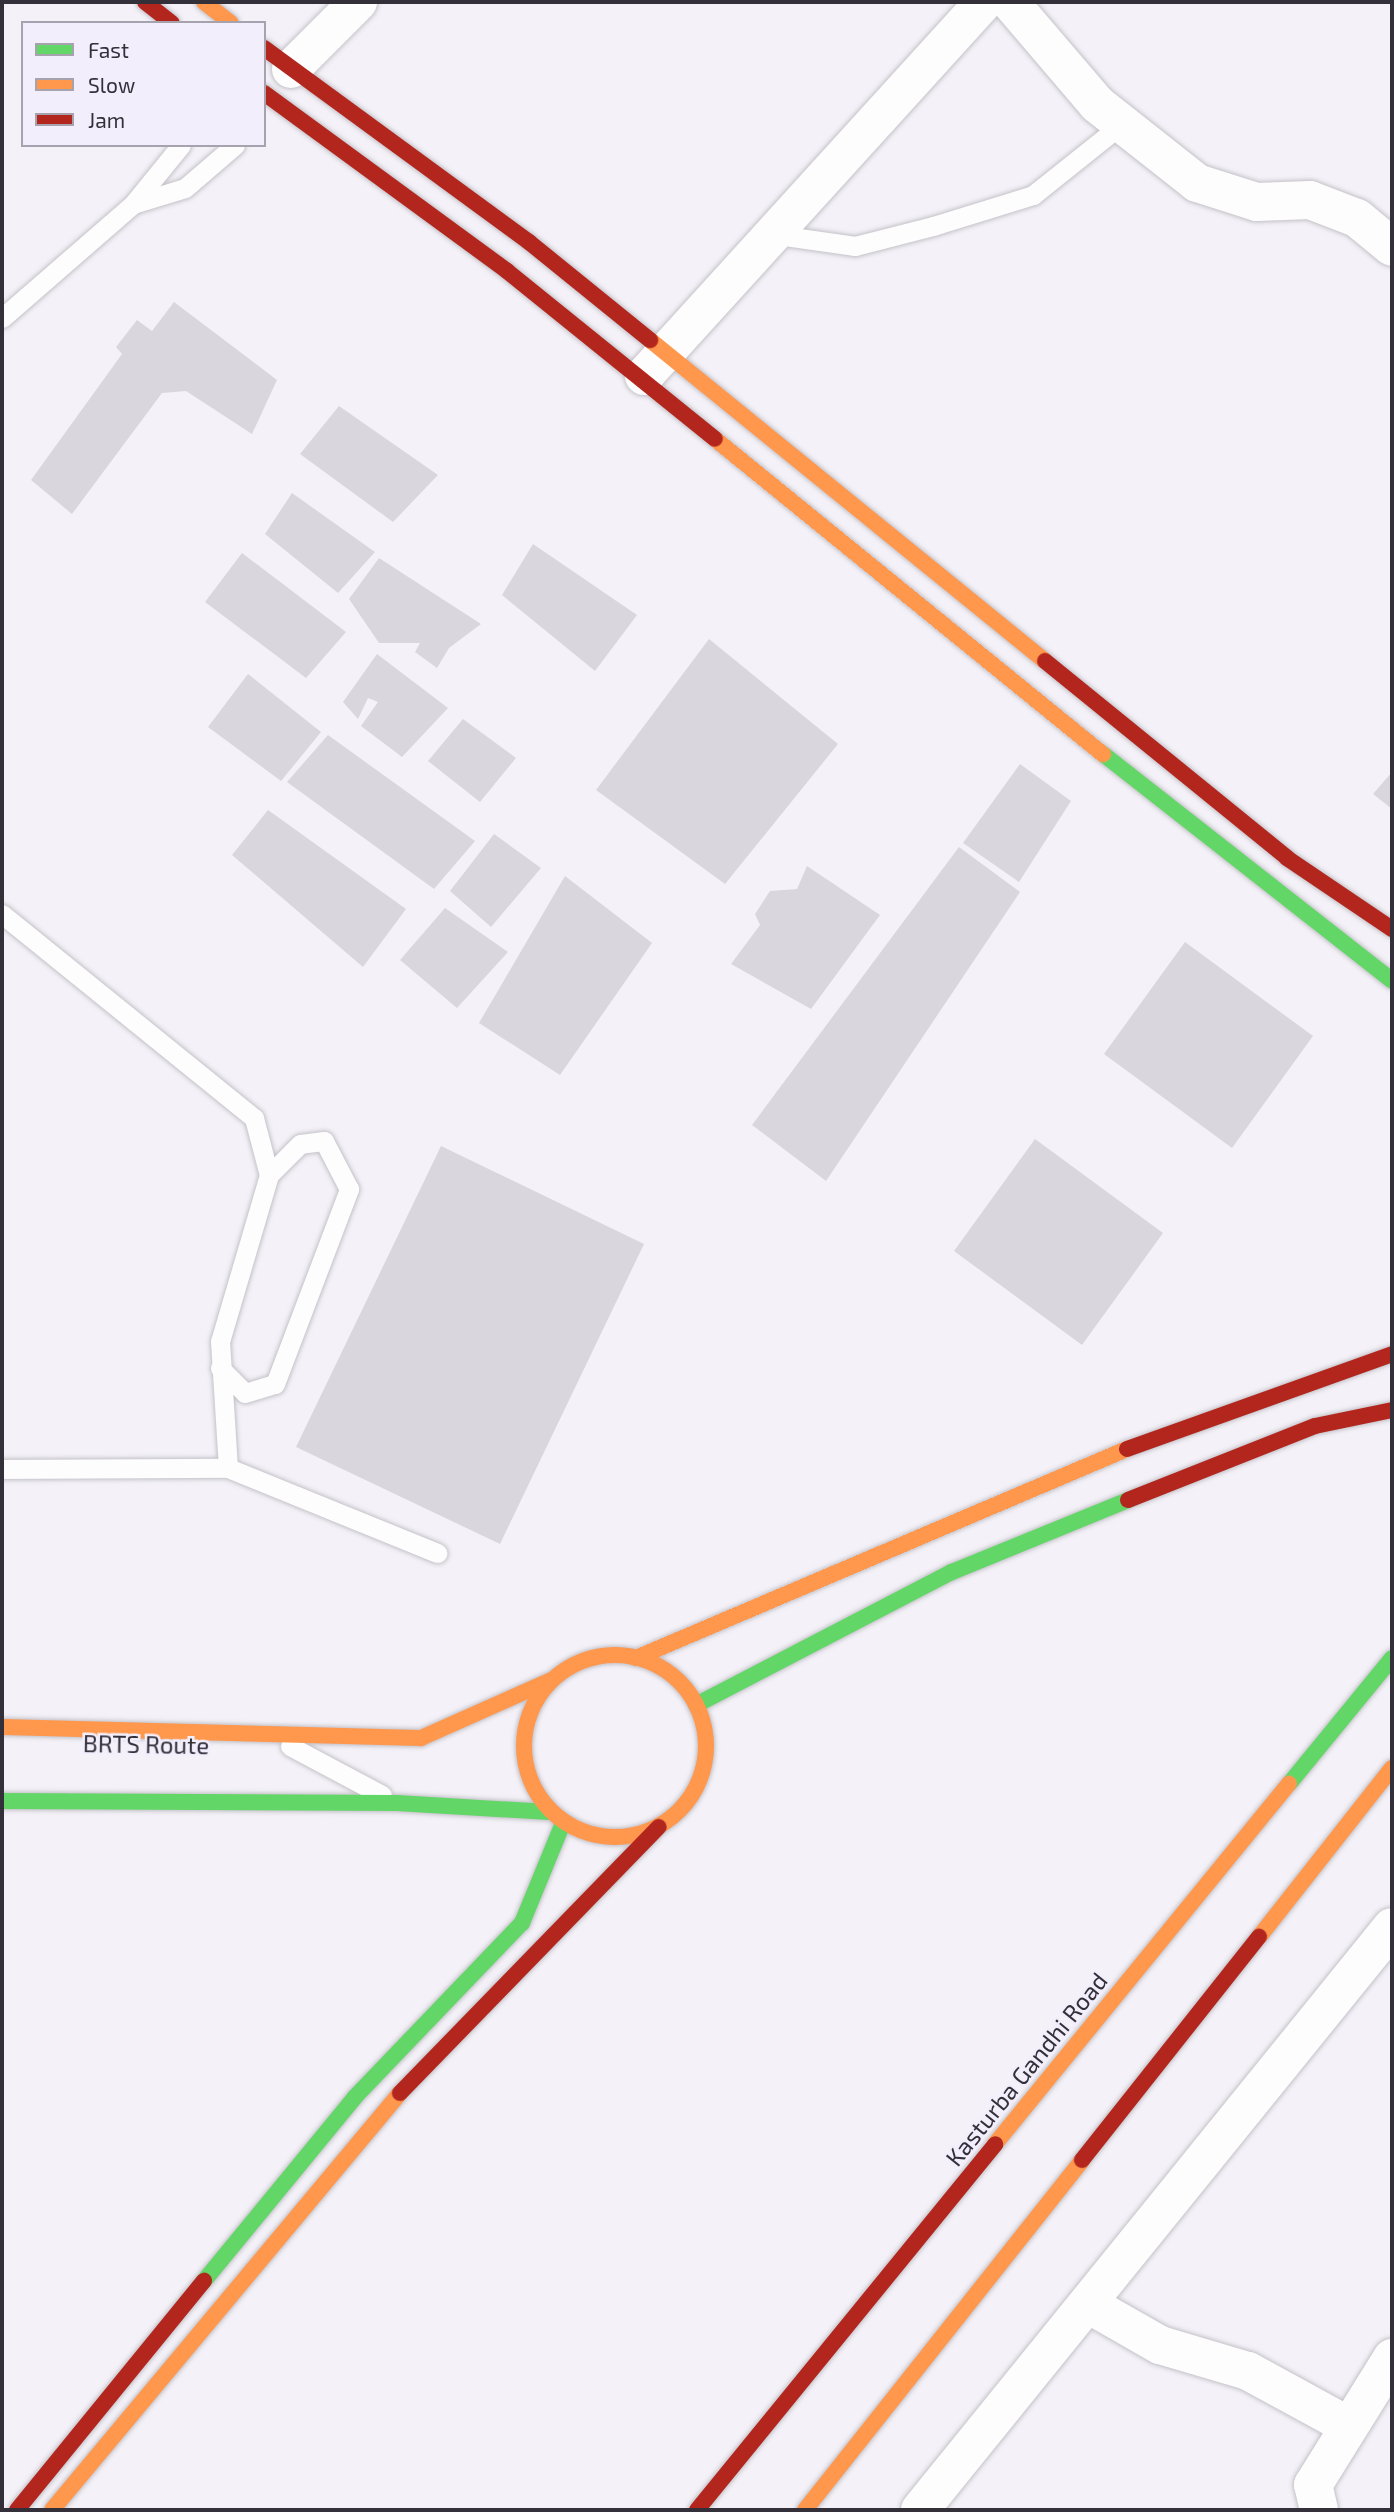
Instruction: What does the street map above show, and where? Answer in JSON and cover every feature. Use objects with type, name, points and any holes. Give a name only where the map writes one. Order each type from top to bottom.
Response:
[{"type":"main road","points":[[145,2],[169,21]]},
{"type":"main road","points":[[204,2],[228,21]]},
{"type":"main road","points":[[273,70],[281,106],[507,271],[653,365],[1287,858],[1392,929]]},
{"type":"main road","points":[[273,70],[529,242],[653,365],[1392,981]]},
{"type":"main road","points":[[636,1658],[1108,1455],[1392,1354]]},
{"type":"main road","points":[[696,1705],[977,1561],[1254,1448],[1315,1426],[1392,1410]]},
{"type":"main road","points":[[2,1727],[421,1738],[551,1681],[598,1656],[636,1658],[674,1676],[696,1705],[706,1755],[699,1783],[367,2127],[52,2510]]},
{"type":"main road","name":"Kasturba Gandhi Road","points":[[697,2510],[1392,1658]]},
{"type":"main road","points":[[551,1681],[524,1732],[533,1789],[556,1817]]},
{"type":"main road","points":[[805,2510],[1392,1768]]},
{"type":"main road","points":[[2,1801],[397,1803],[556,1817],[610,1838],[659,1827]]},
{"type":"main road","points":[[17,2510],[355,2096],[522,1923],[556,1817]]},
{"type":"street","points":[[273,70],[358,2]]},
{"type":"street","points":[[653,365],[984,2]]},
{"type":"street","points":[[1010,2],[1097,104],[1197,183],[1257,202],[1310,200],[1357,218],[1392,247]]},
{"type":"street","points":[[927,2508],[1392,1927]]},
{"type":"street","points":[[1088,2304],[1160,2345],[1248,2371],[1347,2425]]},
{"type":"street","points":[[1319,2510],[1312,2485],[1347,2425],[1392,2358]]},
{"type":"lane","points":[[266,118],[281,106]]},
{"type":"lane","points":[[771,234],[855,246],[1033,195],[1122,124]]},
{"type":"lane","points":[[2,318],[134,204],[179,147]]},
{"type":"lane","points":[[134,204],[185,188],[233,147]]},
{"type":"lane","points":[[2,914],[254,1118],[269,1175]]},
{"type":"lane","points":[[220,1368],[245,1393],[275,1384],[349,1188],[324,1141],[300,1144],[269,1175],[220,1341],[220,1368],[228,1468]]},
{"type":"lane","points":[[2,1469],[228,1468],[437,1553]]},
{"type":"lane","name":"BRTS Route","points":[[2,1742],[290,1746],[421,1738]]},
{"type":"lane","name":"BRTS Route","points":[[290,1746],[397,1803]]},
{"type":"building","points":[[174,302],[277,380],[252,434],[186,391],[162,393],[72,514],[31,480],[122,354],[116,347],[137,320],[152,331]]},
{"type":"building","points":[[339,406],[438,475],[393,522],[300,454]]},
{"type":"building","points":[[292,493],[375,552],[338,593],[265,534]]},
{"type":"building","points":[[533,544],[637,615],[595,671],[502,595]]},
{"type":"building","points":[[242,553],[346,632],[306,678],[205,602]]},
{"type":"building","points":[[379,558],[481,624],[449,648],[437,668],[415,652],[420,643],[379,643],[349,599]]},
{"type":"building","points":[[709,639],[838,744],[725,884],[596,790]]},
{"type":"building","points":[[377,654],[448,708],[402,757],[361,726],[378,702],[368,698],[358,719],[343,702]]},
{"type":"building","points":[[248,674],[321,732],[281,781],[208,727]]},
{"type":"building","points":[[463,719],[516,758],[480,802],[428,761]]},
{"type":"building","points":[[328,735],[475,841],[434,889],[287,782]]},
{"type":"building","points":[[1020,764],[1071,801],[1019,882],[963,843]]},
{"type":"building","points":[[1392,772],[1392,809],[1373,794]]},
{"type":"building","points":[[268,810],[406,909],[363,967],[232,855]]},
{"type":"building","points":[[494,834],[541,868],[491,927],[450,891]]},
{"type":"building","points":[[959,847],[1020,892],[826,1181],[752,1125]]},
{"type":"building","points":[[807,866],[880,915],[811,1009],[731,964],[760,925],[755,914],[770,891],[797,889]]},
{"type":"building","points":[[565,876],[652,943],[560,1075],[479,1023]]},
{"type":"building","points":[[445,908],[508,952],[457,1008],[400,960]]},
{"type":"building","points":[[1185,942],[1313,1036],[1232,1148],[1104,1054]]},
{"type":"building","points":[[1035,1139],[1163,1233],[1082,1345],[954,1251]]},
{"type":"building","points":[[441,1146],[644,1244],[500,1544],[296,1447]]},
{"type":"traffic: fast","points":[[1103,754],[1392,981]]},
{"type":"traffic: fast","points":[[696,1705],[952,1572],[1128,1500]]},
{"type":"traffic: fast","points":[[1289,1784],[1392,1658]]},
{"type":"traffic: fast","points":[[2,1801],[397,1803],[550,1812]]},
{"type":"traffic: fast","points":[[204,2281],[355,2097],[522,1923],[563,1823]]},
{"type":"traffic: slow","points":[[204,2],[228,21]]},
{"type":"traffic: slow","points":[[650,340],[1045,661]]},
{"type":"traffic: slow","points":[[715,439],[1103,754]]},
{"type":"traffic: slow","points":[[636,1658],[1127,1449]]},
{"type":"traffic: slow","points":[[615,1655],[633,1656],[650,1662],[680,1681],[699,1711],[705,1728],[706,1746],[705,1764],[699,1781],[680,1811],[650,1830],[633,1836],[615,1837],[597,1836],[580,1830],[550,1811],[531,1781],[525,1764],[524,1746],[525,1728],[531,1711],[550,1681],[580,1662],[597,1656],[615,1655]]},
{"type":"traffic: slow","points":[[2,1727],[421,1738],[551,1680]]},
{"type":"traffic: slow","points":[[1259,1937],[1392,1768]]},
{"type":"traffic: slow","points":[[995,2144],[1289,1784]]},
{"type":"traffic: slow","points":[[52,2510],[400,2093]]},
{"type":"traffic: slow","points":[[805,2510],[1082,2160]]},
{"type":"traffic: jam","points":[[145,2],[169,21]]},
{"type":"traffic: jam","points":[[266,49],[529,242],[650,340]]},
{"type":"traffic: jam","points":[[266,94],[507,271],[715,439]]},
{"type":"traffic: jam","points":[[1045,661],[1287,858],[1392,929]]},
{"type":"traffic: jam","points":[[1127,1449],[1392,1354]]},
{"type":"traffic: jam","points":[[1128,1500],[1315,1426],[1392,1410]]},
{"type":"traffic: jam","points":[[400,2093],[659,1827]]},
{"type":"traffic: jam","points":[[1082,2160],[1259,1937]]},
{"type":"traffic: jam","points":[[697,2510],[995,2144]]},
{"type":"traffic: jam","points":[[17,2510],[204,2281]]}]
